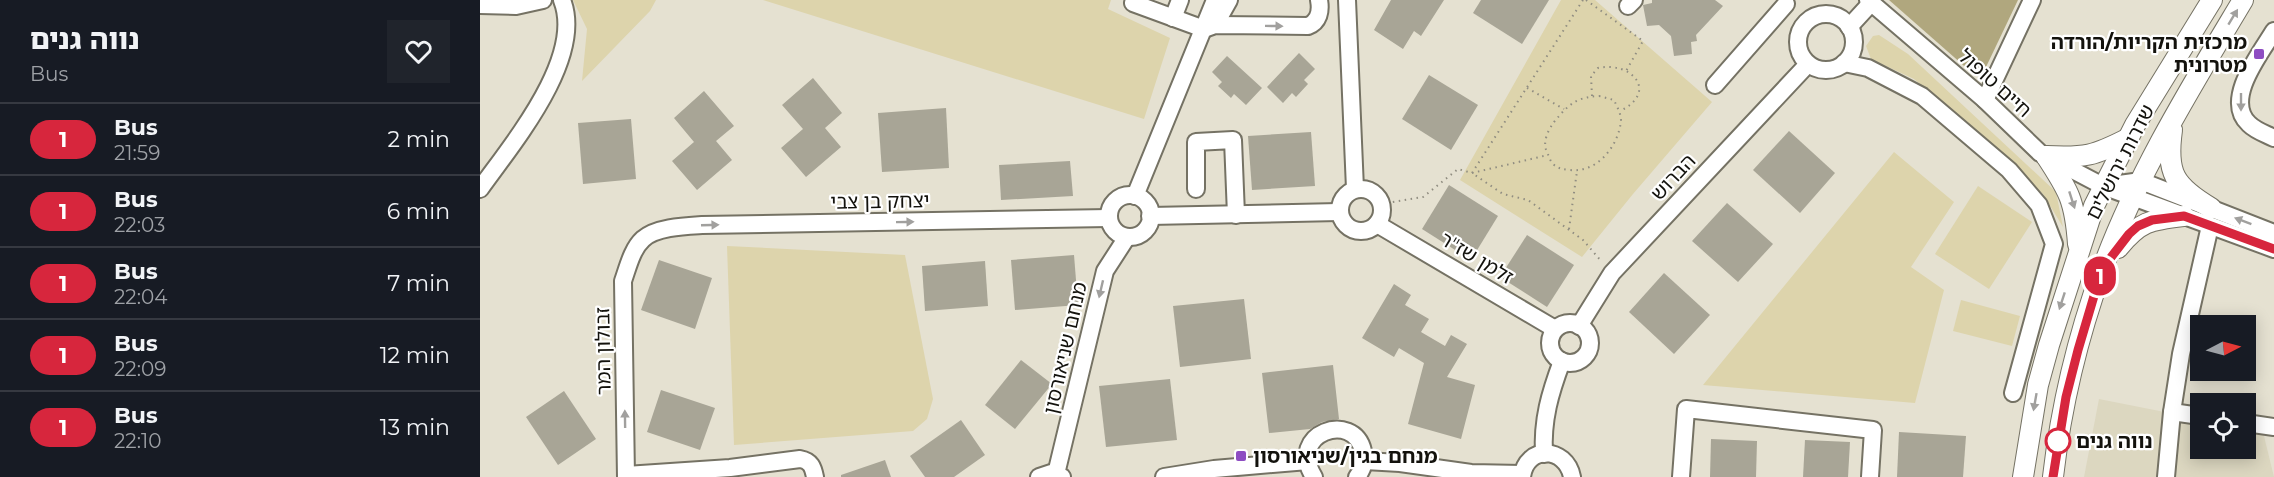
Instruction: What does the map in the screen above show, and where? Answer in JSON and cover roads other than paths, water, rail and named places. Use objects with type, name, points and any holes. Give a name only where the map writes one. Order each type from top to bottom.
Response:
[{"type":"main road","name":"שדרות ירושלים","points":[[2023,477],[2038,385],[2078,252],[2103,186],[2129,138],[2212,0]]},
{"type":"main road","name":"שדרות ירושלים","points":[[2053,477],[2066,397],[2102,269],[2137,189],[2181,103],[2243,0]]},
{"type":"main road","points":[[2181,103],[2172,130],[2169,160],[2173,174],[2211,217]]},
{"type":"main road","points":[[2046,156],[2094,155],[2129,138]]},
{"type":"main road","points":[[2046,156],[2069,190],[2075,210],[2078,252]]},
{"type":"main road","points":[[2102,269],[2138,226],[2152,220],[2184,216]]},
{"type":"street","points":[[480,5],[516,6],[543,0]]},
{"type":"street","points":[[480,189],[539,105],[552,80],[567,24],[566,9],[562,0]]},
{"type":"street","points":[[1134,0],[1133,3],[1173,18],[1209,27],[1308,26],[1317,20],[1319,0]]},
{"type":"street","points":[[1173,18],[1180,0]]},
{"type":"street","points":[[1135,196],[1209,27],[1215,0]]},
{"type":"street","points":[[1209,27],[1229,0]]},
{"type":"street","points":[[1347,0],[1355,189]]},
{"type":"street","points":[[1985,100],[2032,0]]},
{"type":"street","points":[[1849,27],[1869,1]]},
{"type":"street","name":"חיים טופול","points":[[1869,1],[1985,100],[2046,156],[2103,186],[2137,189]]},
{"type":"street","points":[[1715,85],[1783,2],[1807,21]]},
{"type":"street","points":[[1827,14],[1840,18],[1849,27],[1853,48],[1844,63],[1833,69],[1824,70],[1808,64],[1800,54],[1798,40],[1807,21],[1818,15],[1827,14]]},
{"type":"street","points":[[2274,31],[2247,76],[2240,100],[2243,116],[2248,123],[2274,138]]},
{"type":"street","points":[[1844,63],[1868,68],[1922,96],[2009,170],[2039,205],[2054,244],[2013,393]]},
{"type":"street","name":"הברוש","points":[[1579,326],[1612,273],[1808,64]]},
{"type":"street","points":[[1196,189],[1196,142],[1233,140],[1236,214]]},
{"type":"street","points":[[1355,189],[1366,189],[1372,192],[1381,204],[1381,217],[1372,228],[1358,231],[1345,224],[1340,212],[1343,198],[1355,189]]},
{"type":"street","points":[[2137,189],[2184,216],[2211,217],[2274,233]]},
{"type":"street","points":[[2137,189],[2211,217],[2274,249]]},
{"type":"street","points":[[1124,196],[1135,196],[1146,204],[1150,216],[1149,223],[1141,234],[1127,237],[1114,230],[1109,218],[1112,205],[1124,196]]},
{"type":"street","points":[[1150,216],[1340,212]]},
{"type":"street","points":[[2166,477],[2172,412],[2181,354],[2211,217]]},
{"type":"street","name":"יצחק בן צבי","points":[[652,234],[674,227],[702,225],[1109,218]]},
{"type":"street","name":"זלמן שז\"ר","points":[[1377,224],[1555,329]]},
{"type":"street","name":"זבולון המר","points":[[626,476],[623,281],[633,255],[643,239],[652,234]]},
{"type":"street","name":"מנחם שניאורסון","points":[[1059,476],[1105,271],[1127,237]]},
{"type":"street","points":[[1567,323],[1579,326],[1587,333],[1590,340],[1588,350],[1580,360],[1573,363],[1562,361],[1551,350],[1550,343],[1555,329],[1567,323]]},
{"type":"street","points":[[1544,454],[1543,425],[1547,405],[1562,361]]},
{"type":"street","points":[[1681,477],[1686,409],[1873,430],[1870,477]]},
{"type":"street","points":[[2172,412],[2190,415]]},
{"type":"street","points":[[2256,424],[2274,427]]},
{"type":"street","points":[[1164,477],[1214,469],[1311,469],[1309,447],[1315,438],[1322,432],[1341,429],[1350,433],[1363,448],[1365,461],[1357,477]]},
{"type":"street","points":[[1365,461],[1471,473],[1522,476],[1530,459],[1544,454],[1555,454],[1568,465],[1572,477]]},
{"type":"street","points":[[626,476],[730,468],[801,459],[812,464],[815,477]]},
{"type":"street","points":[[1039,477],[1044,474],[1059,476]]},
{"type":"place","name":"מרכזית הקריות/הורדה מטרונית","points":[[2259,54]]},
{"type":"place","name":"נווה גנים","points":[[2058,441]]},
{"type":"place","name":"מנחם בגין/שניאורסון","points":[[1241,456]]}]
